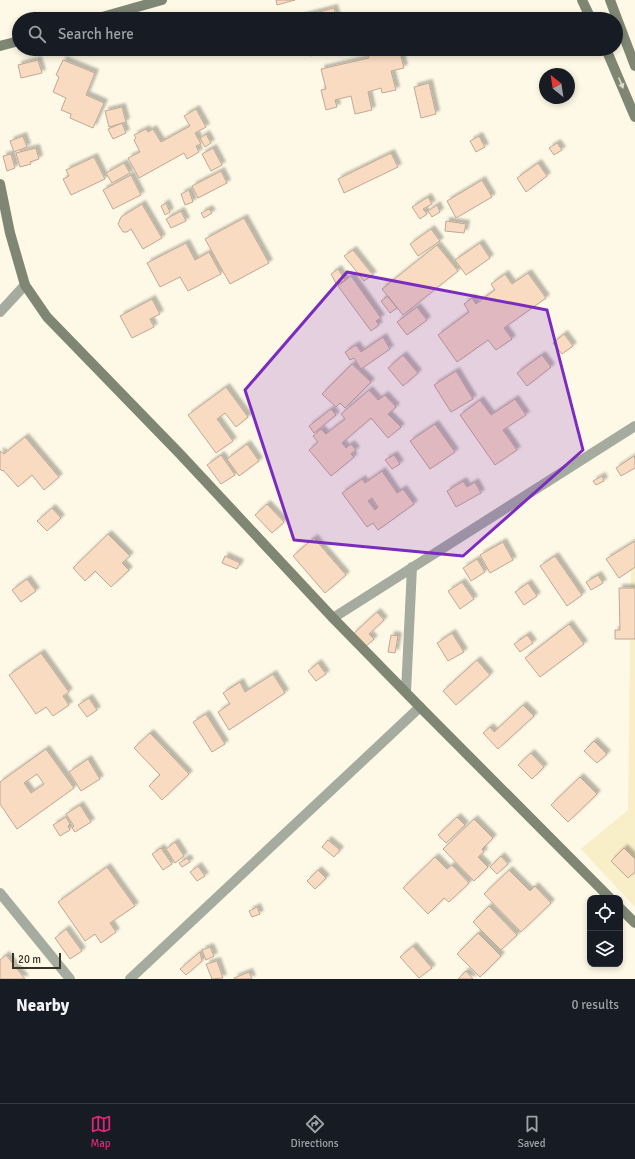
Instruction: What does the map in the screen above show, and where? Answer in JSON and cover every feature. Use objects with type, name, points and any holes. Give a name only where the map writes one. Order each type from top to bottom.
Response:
[{"type":"street","points":[[120,12],[162,0]]},
{"type":"street","points":[[582,0],[588,12]]},
{"type":"street","points":[[610,0],[615,12]]},
{"type":"street","points":[[623,34],[635,66]]},
{"type":"street","points":[[0,46],[12,43]]},
{"type":"street","points":[[609,56],[635,117]]},
{"type":"street","points":[[0,184],[10,233],[25,285],[47,317],[180,454],[333,618],[607,895]]},
{"type":"street","points":[[0,312],[25,285]]},
{"type":"street","points":[[333,618],[635,426]]},
{"type":"street","points":[[406,692],[412,567]]},
{"type":"street","points":[[130,979],[420,707]]},
{"type":"street","points":[[0,893],[70,979]]},
{"type":"street","points":[[623,911],[635,923]]},
{"type":"highlighted area","points":[[347,272],[547,310],[583,450],[463,556],[294,540],[245,390]]},
{"type":"shaded area","points":[[635,568],[635,907],[581,849],[628,810],[631,570]]},
{"type":"building","points":[[276,0],[295,0],[277,5]]},
{"type":"building","points":[[334,8],[335,12],[319,12]]},
{"type":"building","points":[[369,56],[401,56],[404,68],[391,71],[396,90],[382,93],[381,88],[368,92],[372,110],[355,114],[351,96],[335,100],[337,107],[326,110],[321,90],[326,89],[321,69],[369,58]]},
{"type":"building","points":[[38,60],[42,73],[21,78],[18,65]]},
{"type":"building","points":[[63,60],[95,73],[86,95],[104,103],[93,128],[70,118],[71,114],[61,110],[66,98],[53,92],[59,77],[56,75]]},
{"type":"building","points":[[429,83],[436,114],[421,118],[414,87]]},
{"type":"building","points":[[122,107],[126,122],[109,127],[105,111]]},
{"type":"building","points":[[196,109],[206,127],[195,133],[201,144],[196,146],[199,152],[187,159],[184,153],[139,178],[128,158],[140,152],[134,140],[136,138],[134,135],[146,129],[148,132],[153,129],[161,142],[190,126],[184,116]]},
{"type":"building","points":[[122,123],[126,133],[113,139],[108,129]]},
{"type":"building","points":[[206,134],[211,143],[205,147],[200,138]]},
{"type":"building","points":[[23,136],[27,147],[14,152],[10,141]]},
{"type":"building","points":[[479,136],[485,147],[476,152],[470,141]]},
{"type":"building","points":[[557,143],[562,150],[554,155],[549,148]]},
{"type":"building","points":[[36,148],[39,159],[30,162],[31,164],[20,167],[16,153]]},
{"type":"building","points":[[213,148],[222,165],[211,171],[202,154]]},
{"type":"building","points":[[391,153],[398,167],[344,193],[338,179]]},
{"type":"building","points":[[11,154],[15,168],[7,171],[3,156]]},
{"type":"building","points":[[94,157],[105,179],[71,195],[63,179],[69,176],[66,170]]},
{"type":"building","points":[[124,163],[130,173],[112,183],[106,173]]},
{"type":"building","points":[[538,163],[547,176],[526,192],[517,178]]},
{"type":"building","points":[[221,171],[227,183],[198,198],[192,186]]},
{"type":"building","points":[[131,175],[141,195],[113,209],[103,190]]},
{"type":"building","points":[[482,180],[492,197],[456,218],[447,201]]},
{"type":"building","points":[[189,190],[193,202],[185,205],[181,194]]},
{"type":"building","points":[[428,197],[432,204],[423,209],[427,214],[420,219],[412,207]]},
{"type":"building","points":[[166,203],[170,212],[165,215],[161,206]]},
{"type":"building","points":[[142,204],[162,238],[143,249],[131,229],[127,232],[123,232],[118,224],[121,217]]},
{"type":"building","points":[[437,205],[440,212],[432,217],[428,211]]},
{"type":"building","points":[[209,209],[212,213],[204,218],[201,213]]},
{"type":"building","points":[[181,211],[186,221],[171,228],[166,219]]},
{"type":"building","points":[[244,218],[269,263],[230,284],[205,239]]},
{"type":"building","points":[[446,221],[466,224],[464,233],[445,231]]},
{"type":"building","points":[[431,229],[440,241],[418,256],[410,244]]},
{"type":"building","points":[[186,243],[195,260],[209,252],[221,274],[188,291],[180,277],[160,287],[147,263]]},
{"type":"building","points":[[480,243],[490,258],[466,275],[455,260]]},
{"type":"building","points":[[437,245],[458,271],[403,315],[382,289]]},
{"type":"building","points":[[353,250],[373,275],[364,281],[344,256]]},
{"type":"building","points":[[338,269],[345,280],[337,285],[331,274]]},
{"type":"building","points":[[528,273],[546,298],[504,328],[512,339],[496,350],[488,340],[457,362],[438,335],[469,312],[464,304],[472,298],[476,304],[495,290],[491,284],[505,274],[512,284]]},
{"type":"building","points":[[351,276],[381,318],[376,321],[379,325],[371,331],[338,286]]},
{"type":"building","points":[[388,296],[397,308],[390,313],[381,301]]},
{"type":"building","points":[[152,299],[160,314],[150,319],[154,327],[132,338],[120,316]]},
{"type":"building","points":[[417,307],[427,320],[407,335],[397,322]]},
{"type":"building","points":[[564,334],[573,346],[562,354],[553,343]]},
{"type":"building","points":[[383,337],[390,349],[361,369],[354,358],[350,360],[345,352],[356,345],[361,352]]},
{"type":"building","points":[[403,355],[418,373],[403,386],[388,368]]},
{"type":"building","points":[[542,355],[551,367],[527,386],[517,373]]},
{"type":"building","points":[[352,364],[371,382],[345,408],[340,403],[336,407],[322,394]]},
{"type":"building","points":[[456,371],[473,399],[451,412],[434,385]]},
{"type":"building","points":[[226,387],[248,417],[236,427],[225,413],[217,419],[233,441],[216,453],[188,415]]},
{"type":"building","points":[[369,390],[378,400],[385,395],[396,407],[388,414],[401,427],[388,438],[371,418],[342,443],[346,448],[351,444],[356,450],[351,454],[354,457],[331,476],[309,450],[318,442],[313,436],[321,429],[326,434],[345,419],[341,414]]},
{"type":"building","points":[[515,399],[526,415],[503,430],[517,450],[495,465],[460,415],[480,400],[491,415]]},
{"type":"building","points":[[331,409],[336,415],[314,433],[309,426]]},
{"type":"building","points":[[435,424],[455,452],[430,469],[410,441]]},
{"type":"building","points":[[25,437],[59,477],[44,490],[32,475],[18,487],[3,470],[2,471],[0,469],[0,451],[4,454]]},
{"type":"building","points":[[247,444],[259,461],[239,476],[227,459]]},
{"type":"building","points":[[221,455],[235,475],[221,484],[207,465]]},
{"type":"building","points":[[394,455],[400,464],[392,469],[385,460]]},
{"type":"building","points":[[634,456],[635,468],[621,476],[616,468]]},
{"type":"building","points":[[382,471],[397,493],[403,489],[414,504],[378,530],[373,523],[367,527],[342,493],[362,479],[365,483]],"holes":[[[372,498],[378,507],[375,510],[368,501]]]},
{"type":"building","points":[[602,476],[604,481],[596,485],[593,481]]},
{"type":"building","points":[[463,481],[467,487],[475,482],[481,493],[456,507],[447,491]]},
{"type":"building","points":[[267,504],[284,522],[272,533],[255,515]]},
{"type":"building","points":[[52,508],[61,518],[47,531],[37,521]]},
{"type":"building","points":[[108,534],[130,556],[122,563],[129,570],[111,587],[95,571],[85,581],[73,568]]},
{"type":"building","points":[[314,538],[346,575],[325,593],[293,556]]},
{"type":"building","points":[[635,541],[635,567],[619,578],[606,559]]},
{"type":"building","points":[[503,542],[513,560],[490,573],[480,555]]},
{"type":"building","points":[[225,556],[240,563],[237,569],[222,563]]},
{"type":"building","points":[[555,556],[582,595],[567,606],[540,566]]},
{"type":"building","points":[[477,559],[485,572],[471,581],[463,568]]},
{"type":"building","points":[[598,575],[603,583],[591,590],[586,582]]},
{"type":"building","points":[[27,579],[36,591],[21,602],[12,590]]},
{"type":"building","points":[[462,582],[474,599],[460,609],[448,591]]},
{"type":"building","points":[[528,583],[537,596],[524,605],[515,592]]},
{"type":"building","points":[[619,588],[635,588],[635,639],[615,639],[615,630],[620,630]]},
{"type":"building","points":[[377,612],[384,620],[369,634],[374,639],[365,647],[353,634]]},
{"type":"building","points":[[569,624],[584,644],[540,677],[525,658]]},
{"type":"building","points":[[452,633],[464,652],[448,661],[437,643]]},
{"type":"building","points":[[391,635],[398,636],[395,653],[388,652]]},
{"type":"building","points":[[527,635],[533,643],[520,652],[514,644]]},
{"type":"building","points":[[41,653],[69,692],[63,696],[69,705],[53,716],[46,707],[36,714],[9,675]]},
{"type":"building","points":[[477,660],[490,675],[456,705],[443,691]]},
{"type":"building","points":[[318,663],[326,674],[316,681],[308,671]]},
{"type":"building","points":[[273,674],[285,693],[229,730],[218,712],[230,704],[223,693],[240,682],[245,692]]},
{"type":"building","points":[[89,698],[97,710],[87,717],[78,705]]},
{"type":"building","points":[[523,705],[534,716],[498,749],[483,733],[490,727],[494,732]]},
{"type":"building","points":[[206,714],[225,744],[212,752],[193,722]]},
{"type":"building","points":[[150,733],[189,774],[162,800],[149,786],[160,775],[134,748]]},
{"type":"building","points":[[594,741],[607,754],[597,763],[584,751]]},
{"type":"building","points":[[46,749],[74,788],[17,829],[0,804],[0,782]],"holes":[[[37,774],[44,784],[31,793],[24,783]]]},
{"type":"building","points":[[531,753],[544,767],[532,779],[518,765]]},
{"type":"building","points":[[88,759],[100,779],[81,791],[69,772]]},
{"type":"building","points":[[580,777],[597,794],[568,822],[551,805]]},
{"type":"building","points":[[80,805],[91,822],[75,832],[72,828],[74,826],[66,814]]},
{"type":"building","points":[[66,817],[70,824],[68,826],[70,830],[60,836],[53,825]]},
{"type":"building","points":[[457,817],[465,825],[446,843],[438,835]]},
{"type":"building","points":[[474,819],[493,838],[482,849],[484,852],[478,857],[488,867],[474,881],[443,849]]},
{"type":"building","points":[[328,840],[340,850],[334,857],[322,847]]},
{"type":"building","points":[[175,842],[184,856],[175,863],[166,849]]},
{"type":"building","points":[[161,848],[172,864],[163,870],[152,854]]},
{"type":"building","points":[[624,848],[635,859],[635,872],[628,878],[611,861]]},
{"type":"building","points":[[501,856],[508,864],[497,874],[490,867]]},
{"type":"building","points":[[435,857],[447,869],[452,865],[469,883],[449,902],[444,898],[428,914],[403,888]]},
{"type":"building","points":[[187,858],[190,862],[182,867],[179,863]]},
{"type":"building","points":[[198,866],[205,876],[197,881],[190,872]]},
{"type":"building","points":[[107,867],[135,906],[110,923],[116,932],[101,943],[95,934],[85,941],[58,902]]},
{"type":"building","points":[[318,870],[326,878],[315,889],[307,881]]},
{"type":"building","points":[[509,870],[530,891],[535,886],[551,903],[521,932],[484,894]]},
{"type":"building","points":[[489,906],[517,935],[501,950],[473,922]]},
{"type":"building","points":[[257,907],[260,914],[252,917],[249,911]]},
{"type":"building","points":[[66,929],[82,951],[70,959],[55,938]]},
{"type":"building","points":[[478,933],[501,956],[480,977],[457,954]]},
{"type":"building","points":[[413,946],[432,968],[419,978],[400,957]]},
{"type":"building","points":[[210,947],[214,956],[206,960],[202,950]]},
{"type":"building","points":[[200,952],[202,961],[186,975],[180,969]]},
{"type":"building","points":[[6,955],[25,979],[0,979],[0,960]]},
{"type":"building","points":[[217,961],[223,978],[212,979],[206,964]]},
{"type":"building","points":[[466,971],[473,979],[458,979]]},
{"type":"building","points":[[249,972],[252,979],[234,979],[234,978]]}]
